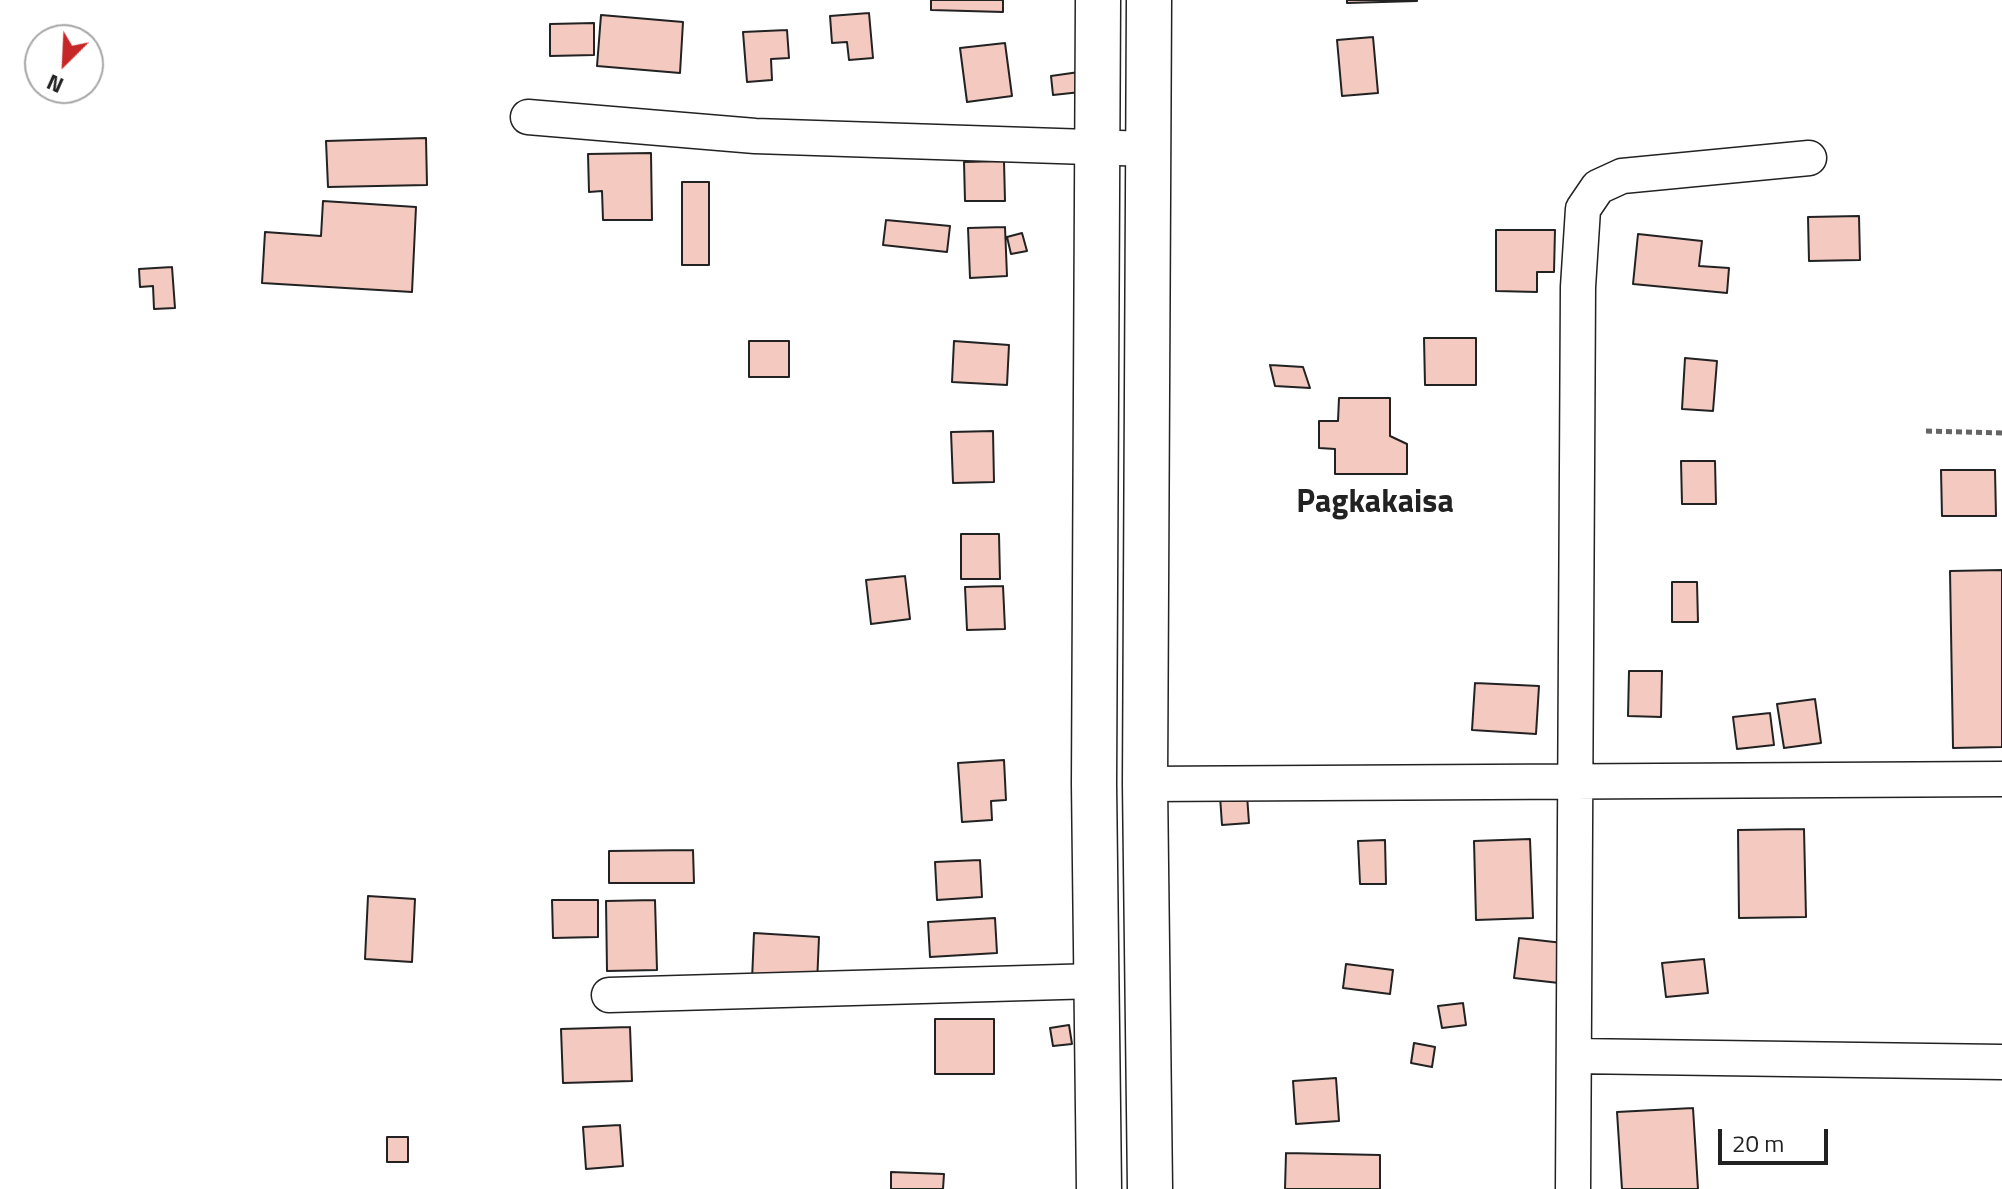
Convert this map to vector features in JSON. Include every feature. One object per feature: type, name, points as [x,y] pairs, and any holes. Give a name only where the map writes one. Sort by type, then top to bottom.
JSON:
[{"type":"highway","points":[[1098,0],[1096,981],[1099,1189]]},
{"type":"highway","points":[[1149,0],[1145,784],[1150,1189]]},
{"type":"street","points":[[528,117],[755,136],[1149,149]]},
{"type":"street","points":[[1573,1189],[1578,287],[1583,209],[1598,187],[1622,176],[1809,158]]},
{"type":"street","points":[[1145,784],[2002,779]]},
{"type":"street","points":[[609,995],[1096,981]]},
{"type":"street","points":[[1574,1056],[2002,1062]]},
{"type":"path","points":[[1926,431],[2002,433]]},
{"type":"building","points":[[931,0],[1003,0],[1003,12],[931,10]]},
{"type":"building","points":[[1347,0],[1417,0],[1417,1],[1347,3]]},
{"type":"building","points":[[869,13],[873,58],[849,60],[847,42],[832,43],[830,16]]},
{"type":"building","points":[[601,15],[683,22],[680,73],[597,66]]},
{"type":"building","points":[[594,23],[594,55],[550,56],[550,24]]},
{"type":"building","points":[[787,30],[789,58],[771,59],[772,80],[747,82],[743,32]]},
{"type":"building","points":[[1373,37],[1378,93],[1342,96],[1337,40]]},
{"type":"building","points":[[1005,43],[1012,96],[967,102],[960,48]]},
{"type":"building","points":[[1079,72],[1081,92],[1053,95],[1051,76]]},
{"type":"building","points":[[426,138],[427,185],[328,187],[326,141]]},
{"type":"building","points":[[651,153],[652,220],[603,220],[602,191],[589,192],[588,154]]},
{"type":"building","points":[[1004,161],[1005,201],[965,201],[964,162]]},
{"type":"building","points":[[682,182],[709,182],[709,265],[682,265]]},
{"type":"building","points":[[323,201],[416,207],[412,292],[262,283],[265,232],[321,236]]},
{"type":"building","points":[[1859,216],[1860,260],[1809,261],[1808,217]]},
{"type":"building","points":[[886,220],[950,226],[947,252],[883,245]]},
{"type":"building","points":[[1005,227],[1007,276],[970,278],[968,228]]},
{"type":"building","points":[[1496,230],[1555,230],[1554,272],[1537,272],[1537,292],[1496,291]]},
{"type":"building","points":[[1022,233],[1027,251],[1011,254],[1007,237]]},
{"type":"building","points":[[1638,234],[1702,241],[1699,266],[1729,268],[1727,293],[1633,284]]},
{"type":"building","points":[[172,267],[175,308],[154,309],[153,286],[140,287],[139,269]]},
{"type":"building","points":[[1424,338],[1476,338],[1476,385],[1425,385]]},
{"type":"building","points":[[749,341],[789,341],[789,377],[749,377]]},
{"type":"building","points":[[954,341],[1009,345],[1007,385],[952,382]]},
{"type":"building","points":[[1685,358],[1717,361],[1713,411],[1682,409]]},
{"type":"building","points":[[1270,365],[1303,367],[1310,388],[1275,386]]},
{"type":"building","points":[[1339,398],[1390,398],[1390,436],[1407,444],[1407,474],[1335,474],[1335,449],[1319,448],[1319,421],[1338,421]]},
{"type":"building","points":[[993,431],[994,482],[953,483],[951,432]]},
{"type":"building","points":[[1681,461],[1715,461],[1716,504],[1682,504]]},
{"type":"building","points":[[1941,470],[1995,470],[1996,516],[1942,516]]},
{"type":"building","points":[[961,534],[999,534],[1000,579],[961,579]]},
{"type":"building","points":[[2002,570],[2002,747],[1953,748],[1950,571]]},
{"type":"building","points":[[905,576],[910,619],[871,624],[866,580]]},
{"type":"building","points":[[1672,582],[1697,582],[1698,622],[1672,622]]},
{"type":"building","points":[[1003,586],[1005,629],[967,630],[965,587]]},
{"type":"building","points":[[1629,671],[1662,671],[1661,717],[1628,716]]},
{"type":"building","points":[[1475,683],[1539,686],[1536,734],[1472,730]]},
{"type":"building","points":[[1815,699],[1821,743],[1784,748],[1777,704]]},
{"type":"building","points":[[1770,713],[1774,745],[1737,749],[1733,717]]},
{"type":"building","points":[[1004,760],[1006,800],[991,801],[992,820],[962,822],[958,763]]},
{"type":"building","points":[[1247,795],[1249,823],[1222,825],[1220,796]]},
{"type":"building","points":[[1804,829],[1806,917],[1739,918],[1738,830]]},
{"type":"building","points":[[1530,839],[1533,918],[1476,920],[1474,841]]},
{"type":"building","points":[[1385,840],[1386,884],[1360,884],[1358,841]]},
{"type":"building","points":[[693,850],[694,883],[609,883],[609,851]]},
{"type":"building","points":[[980,860],[982,897],[937,900],[935,862]]},
{"type":"building","points":[[368,896],[415,899],[412,962],[365,959]]},
{"type":"building","points":[[552,900],[598,900],[598,937],[553,938]]},
{"type":"building","points":[[655,900],[657,970],[607,971],[606,901]]},
{"type":"building","points":[[995,918],[997,953],[930,957],[928,922]]},
{"type":"building","points":[[754,933],[819,937],[817,984],[752,980]]},
{"type":"building","points":[[1519,938],[1563,943],[1559,983],[1514,978]]},
{"type":"building","points":[[1704,959],[1708,993],[1666,997],[1662,963]]},
{"type":"building","points":[[1346,964],[1393,970],[1390,994],[1343,988]]},
{"type":"building","points":[[1463,1003],[1466,1025],[1442,1028],[1438,1006]]},
{"type":"building","points":[[935,1019],[994,1019],[994,1074],[935,1074]]},
{"type":"building","points":[[1069,1025],[1072,1044],[1053,1046],[1050,1028]]},
{"type":"building","points":[[630,1027],[632,1081],[563,1083],[561,1029]]},
{"type":"building","points":[[1414,1043],[1435,1047],[1432,1067],[1411,1063]]},
{"type":"building","points":[[1336,1078],[1339,1121],[1296,1124],[1293,1081]]},
{"type":"building","points":[[1693,1108],[1698,1189],[1622,1189],[1617,1112]]},
{"type":"building","points":[[620,1125],[623,1166],[586,1169],[583,1127]]},
{"type":"building","points":[[387,1137],[408,1137],[408,1162],[387,1162]]},
{"type":"building","points":[[1286,1153],[1380,1155],[1380,1189],[1285,1189]]},
{"type":"building","points":[[891,1172],[944,1174],[943,1189],[891,1189]]},
{"type":"district","name":"Pagkakaisa","points":[[1375,504]]}]
